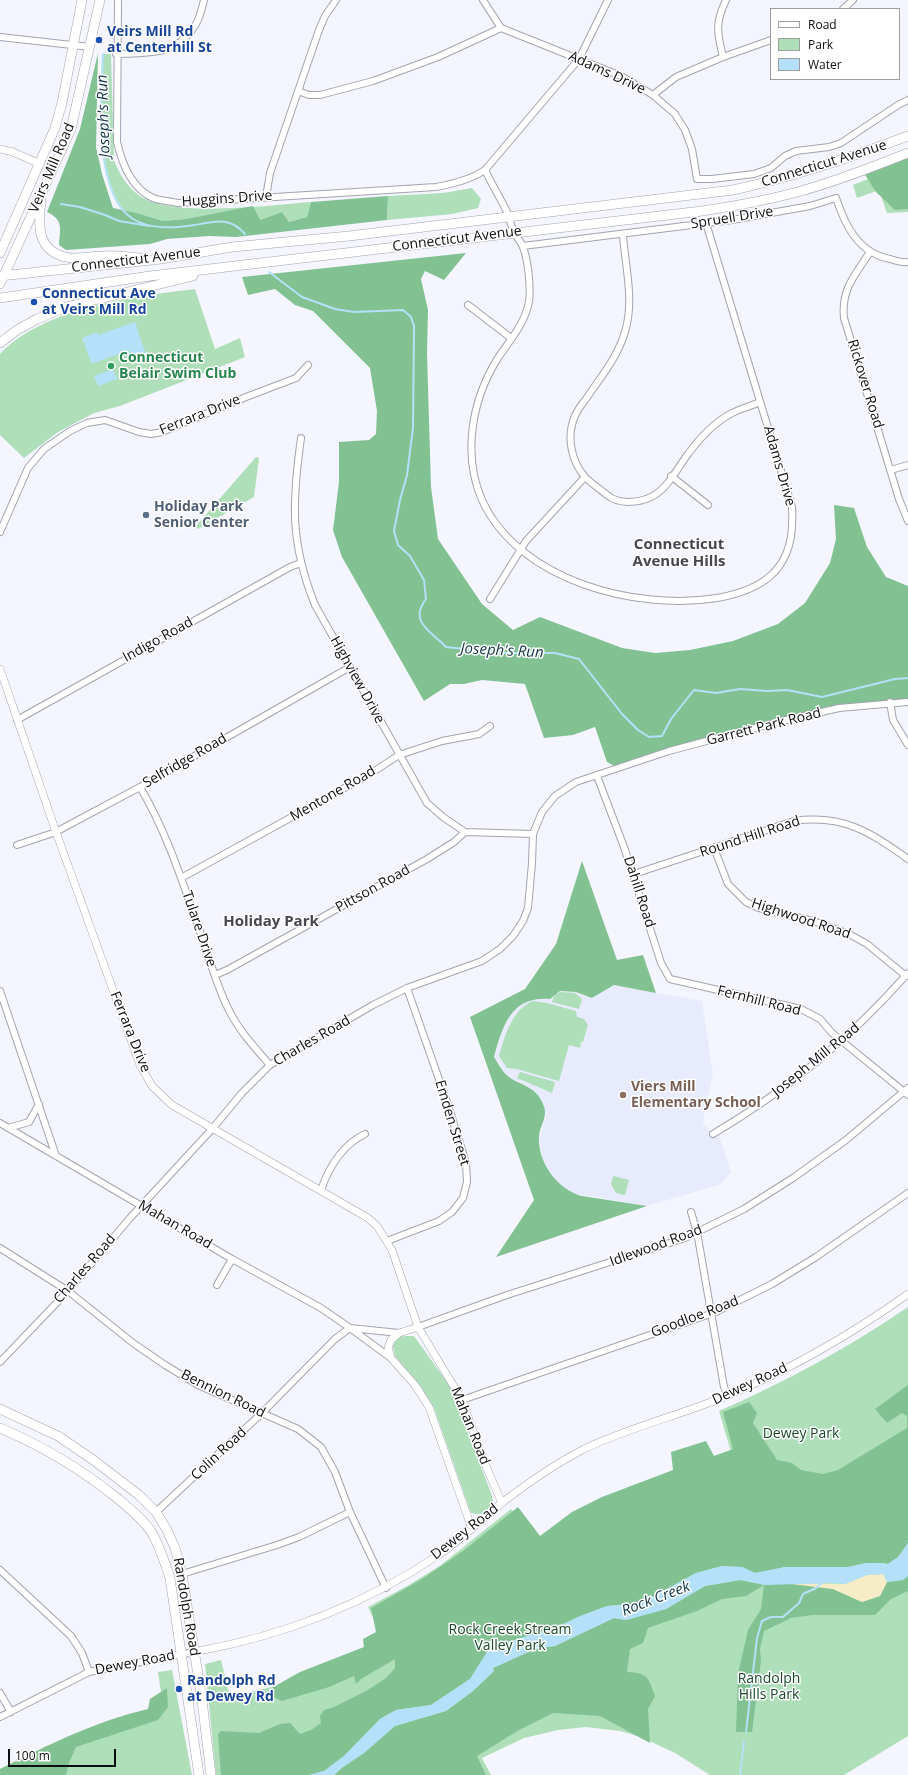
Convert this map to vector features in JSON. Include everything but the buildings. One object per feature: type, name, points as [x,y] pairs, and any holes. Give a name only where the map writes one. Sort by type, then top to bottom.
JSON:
[{"type":"main road","name":"Veirs Mill Road","points":[[0,253],[2,244],[55,128],[62,103],[82,0]]},
{"type":"main road","name":"Veirs Mill Road","points":[[1,279],[71,129],[100,0]]},
{"type":"main road","name":"Connecticut Avenue","points":[[1,279],[161,259],[232,247],[356,235],[733,190],[778,181],[805,173],[908,136]]},
{"type":"main road","name":"Connecticut Avenue","points":[[0,298],[150,276],[702,211],[748,204],[832,182],[908,153]]},
{"type":"main road","points":[[43,190],[38,220],[39,230],[46,246],[56,253],[66,258],[104,255],[161,259]]},
{"type":"main road","points":[[0,343],[17,330],[37,319],[66,307],[115,294],[252,264]]},
{"type":"main road","name":"Randolph Road","points":[[0,1409],[58,1436],[92,1459],[139,1495],[156,1512],[167,1530],[175,1548],[182,1574],[202,1700],[211,1775]]},
{"type":"main road","name":"Randolph Road","points":[[0,1428],[58,1456],[88,1476],[131,1510],[151,1532],[163,1556],[170,1578],[199,1775]]},
{"type":"street","name":"Huggins Drive","points":[[118,0],[116,54],[117,142],[121,161],[128,175],[139,188],[153,198],[178,203],[436,187],[460,182],[485,170]]},
{"type":"street","points":[[116,54],[150,53],[170,49],[181,42],[197,23],[204,0]]},
{"type":"street","points":[[266,197],[270,173],[319,30],[325,16],[336,0]]},
{"type":"street","points":[[298,91],[309,95],[320,95],[373,81],[438,57],[500,28],[483,0]]},
{"type":"street","points":[[485,170],[579,59],[608,0]]},
{"type":"street","points":[[723,57],[718,34],[719,14],[726,0]]},
{"type":"street","points":[[845,8],[853,0]]},
{"type":"street","name":"Adams Drive","points":[[500,28],[621,76],[653,95],[674,114],[685,130],[692,149],[697,179],[712,179],[754,174],[771,168],[786,156],[796,151],[841,143],[908,100]]},
{"type":"street","points":[[0,37],[90,47]]},
{"type":"street","points":[[653,95],[676,77],[723,57],[770,40]]},
{"type":"street","points":[[0,150],[13,152],[38,163]]},
{"type":"street","name":"Adams Drive","points":[[485,170],[509,217],[514,232],[523,246],[528,268],[530,300],[525,317],[492,368],[482,389],[476,410],[470,453],[473,470],[482,500],[500,529],[520,549],[548,568],[579,583],[609,593],[638,598],[676,601],[704,600],[745,591],[758,585],[772,574],[780,565],[792,538],[792,507],[706,223]]},
{"type":"street","name":"Spruell Drive","points":[[523,246],[623,235],[732,220],[805,206],[836,198],[845,223],[856,240],[870,252],[885,259],[908,262]]},
{"type":"street","points":[[623,235],[629,294],[629,312],[622,343],[610,364],[575,414],[571,426],[570,443],[576,462],[586,477],[610,497],[628,502],[640,501],[654,496],[662,488],[689,452],[713,426],[731,414],[760,402]]},
{"type":"street","name":"Rickover Road","points":[[870,252],[848,286],[843,304],[844,318],[899,499],[908,520]]},
{"type":"street","points":[[468,305],[511,338]]},
{"type":"street","name":"Ferrara Drive","points":[[0,532],[28,468],[44,449],[70,430],[90,421],[105,420],[139,432],[151,434],[162,432],[296,378],[308,365]]},
{"type":"street","name":"Highview Drive","points":[[301,438],[295,481],[295,538],[306,582],[315,605],[427,804],[465,832]]},
{"type":"street","points":[[891,470],[908,465]]},
{"type":"street","points":[[671,476],[708,504]]},
{"type":"street","points":[[490,599],[526,541],[586,477]]},
{"type":"street","name":"Indigo Road","points":[[17,720],[290,567],[301,563]]},
{"type":"street","name":"Selfridge Road","points":[[17,845],[56,832],[140,787],[350,667]]},
{"type":"street","name":"Ferrara Drive","points":[[0,669],[56,832],[140,1065],[152,1086],[172,1105],[321,1190],[368,1218],[377,1226],[388,1241],[392,1250],[418,1327]]},
{"type":"street","points":[[890,702],[893,720],[908,745]]},
{"type":"street","name":"Garrett Park Road","points":[[597,776],[669,751],[778,722],[838,708],[890,702],[908,702]]},
{"type":"street","name":"Mentone Road","points":[[181,878],[370,774],[399,755],[442,741],[479,734],[490,726]]},
{"type":"street","name":"Charles Road","points":[[0,1362],[68,1291],[130,1218],[143,1206],[213,1128],[242,1092],[270,1065],[372,1005],[407,988],[482,961],[500,949],[513,936],[523,921],[528,908],[533,834],[542,812],[555,796],[576,782],[597,776]]},
{"type":"street","name":"Dahill Road","points":[[597,776],[634,874],[662,963],[670,979],[701,986]]},
{"type":"street","name":"Tulare Drive","points":[[140,787],[155,812],[181,878],[215,975],[231,1014],[247,1038],[270,1065]]},
{"type":"street","name":"Round Hill Road","points":[[634,874],[794,820],[821,819],[862,829],[908,859]]},
{"type":"street","points":[[465,832],[533,834]]},
{"type":"street","name":"Pittson Road","points":[[215,975],[227,970],[427,859],[454,842],[465,832]]},
{"type":"street","name":"Highwood Road","points":[[714,848],[728,884],[746,902],[759,908],[813,921],[849,934],[867,944],[907,975]]},
{"type":"street","name":"Joseph Mill Road","points":[[713,1134],[753,1111],[843,1040],[885,1000],[907,975]]},
{"type":"street","name":"Fernhill Road","points":[[701,986],[802,1009],[820,1019],[832,1032],[907,1091]]},
{"type":"street","name":"Emden Street","points":[[388,1241],[439,1221],[452,1212],[463,1198],[467,1182],[466,1163],[448,1105],[407,988]]},
{"type":"street","points":[[0,991],[56,1156]]},
{"type":"street","name":"Idlewood Road","points":[[418,1327],[507,1295],[685,1238],[744,1209],[793,1178],[846,1140],[907,1091]]},
{"type":"street","points":[[8,1128],[29,1122],[39,1104]]},
{"type":"street","name":"Mahan Road","points":[[0,1123],[232,1259],[321,1308],[390,1358],[415,1385],[429,1407],[472,1529]]},
{"type":"street","points":[[321,1190],[325,1180],[344,1148],[353,1140],[365,1134]]},
{"type":"street","name":"Goodloe Road","points":[[462,1400],[711,1314],[772,1284],[810,1261],[856,1231],[908,1193]]},
{"type":"street","points":[[691,1212],[697,1232],[724,1387],[728,1396]]},
{"type":"street","name":"Bennion Road","points":[[0,1248],[68,1291],[133,1343],[165,1365],[198,1385],[298,1429],[321,1447],[335,1472],[350,1512],[386,1588]]},
{"type":"street","points":[[218,1285],[232,1259]]},
{"type":"street","name":"Dewey Road","points":[[0,1717],[89,1672],[249,1640],[297,1626],[386,1588],[440,1554],[502,1503],[548,1469],[604,1440],[728,1396],[752,1385],[810,1355],[870,1320],[908,1294]]},
{"type":"street","name":"Mahan Road","points":[[350,1328],[399,1333],[418,1327],[462,1400],[484,1462],[502,1503]]},
{"type":"street","name":"Colin Road","points":[[156,1512],[262,1413],[335,1339],[350,1328]]},
{"type":"street","points":[[390,1358],[388,1348],[391,1340],[399,1333]]},
{"type":"street","points":[[182,1574],[284,1542],[350,1512]]},
{"type":"street","points":[[0,1570],[71,1636],[82,1653],[89,1672]]},
{"type":"street","points":[[0,1693],[10,1712]]},
{"type":"shaded area","name":"Viers Mill Elementary School","points":[[614,985],[702,1001],[713,1075],[704,1112],[703,1124],[720,1139],[731,1172],[721,1184],[647,1206],[572,1193],[563,1188],[543,1163],[539,1138],[546,1117],[533,1089],[508,1077],[494,1057],[503,1029],[511,1014],[524,1002],[536,998],[550,999],[559,991],[576,992],[592,998]]},
{"type":"green space","points":[[98,53],[96,147],[102,174],[113,208],[163,221],[186,219],[253,206],[260,220],[282,212],[289,222],[307,217],[311,202],[388,196],[387,220],[236,237],[209,236],[167,239],[150,244],[66,250],[59,245],[59,222],[47,212],[80,129]]},
{"type":"green space","points":[[103,54],[111,54],[114,160],[124,180],[136,193],[155,203],[174,207],[222,208],[311,202],[307,217],[289,222],[282,212],[260,220],[218,213],[186,219],[163,221],[122,210],[113,192],[107,174],[104,154],[101,114]]},
{"type":"green space","points":[[908,153],[908,209],[895,210],[876,192],[862,170]]},
{"type":"green space","points":[[908,163],[908,212],[887,213],[879,190],[857,198],[853,185]]},
{"type":"green space","points":[[472,188],[481,199],[478,208],[452,214],[387,220],[388,196],[443,193]]},
{"type":"green space","points":[[466,253],[444,280],[425,271],[421,279],[428,310],[427,353],[431,487],[438,539],[482,604],[513,630],[540,617],[622,648],[655,653],[690,650],[733,641],[778,624],[805,603],[830,563],[836,539],[834,505],[854,508],[867,547],[886,577],[908,586],[908,702],[839,708],[778,722],[618,768],[607,762],[595,727],[573,735],[544,738],[525,684],[482,680],[464,684],[450,684],[424,701],[342,557],[333,530],[339,482],[339,442],[369,440],[376,434],[377,411],[370,368],[313,311],[295,305],[275,289],[248,295],[242,277]]},
{"type":"green space","name":"Connecticut Belair Swim Club","points":[[195,289],[215,349],[240,338],[245,357],[120,406],[94,413],[58,432],[24,458],[0,435],[0,354],[18,338],[40,325],[91,307],[145,296]]},
{"type":"green space","points":[[256,457],[259,458],[254,497],[198,529],[195,527]]},
{"type":"green space","points":[[582,861],[617,960],[643,955],[656,993],[614,985],[592,998],[576,992],[560,991],[550,999],[537,999],[526,1002],[511,1015],[505,1024],[494,1057],[507,1075],[513,1080],[531,1089],[541,1100],[545,1111],[544,1120],[539,1133],[542,1157],[551,1174],[558,1182],[573,1193],[582,1196],[647,1206],[496,1257],[534,1200],[470,1017],[525,989],[556,944]]},
{"type":"green space","points":[[560,992],[575,993],[582,999],[579,1009],[552,1002],[554,996]]},
{"type":"green space","points":[[532,1001],[547,1003],[576,1011],[577,1017],[584,1019],[588,1025],[580,1048],[569,1045],[559,1081],[517,1069],[507,1068],[499,1056],[507,1032],[514,1018],[519,1011]]},
{"type":"green space","points":[[520,1072],[555,1082],[552,1093],[517,1078]]},
{"type":"green space","points":[[613,1176],[629,1180],[625,1195],[616,1193],[611,1184]]},
{"type":"green space","name":"Rock Creek Stream Valley Park","points":[[908,1307],[908,1736],[844,1775],[710,1775],[675,1753],[641,1737],[620,1731],[586,1727],[558,1730],[524,1738],[482,1758],[491,1775],[216,1775],[205,1664],[221,1660],[230,1697],[284,1684],[385,1642],[368,1607],[409,1585],[441,1565],[511,1509],[538,1542],[732,1455],[719,1411],[816,1364]]},
{"type":"green space","points":[[414,1336],[450,1386],[492,1495],[492,1506],[484,1513],[471,1513],[434,1408],[418,1383],[395,1356],[393,1346],[397,1338]]},
{"type":"green space","name":"Rock Creek Stream Valley Park","points":[[908,1385],[908,1543],[898,1557],[888,1564],[866,1563],[848,1567],[785,1567],[755,1573],[742,1567],[722,1566],[696,1573],[641,1603],[607,1606],[555,1628],[491,1647],[470,1679],[431,1705],[396,1710],[380,1719],[344,1756],[324,1771],[310,1775],[221,1775],[218,1734],[221,1731],[259,1733],[280,1724],[290,1723],[300,1734],[311,1730],[321,1723],[320,1716],[324,1710],[334,1707],[366,1691],[386,1678],[395,1668],[395,1659],[361,1679],[356,1684],[354,1676],[329,1687],[282,1701],[273,1697],[268,1690],[300,1672],[364,1647],[363,1639],[376,1632],[371,1608],[422,1579],[463,1551],[518,1507],[540,1536],[572,1512],[602,1497],[673,1470],[671,1452],[706,1441],[714,1456],[733,1449],[723,1412],[749,1402],[757,1413],[753,1423],[777,1460],[792,1463],[801,1470],[823,1474],[838,1470],[907,1428],[907,1416],[902,1413],[887,1423],[875,1409]]},
{"type":"green space","points":[[908,1576],[908,1591],[891,1599],[875,1615],[812,1615],[791,1618],[764,1631],[760,1649],[761,1661],[752,1732],[736,1732],[738,1674],[748,1630],[761,1609],[764,1585],[746,1596],[722,1599],[697,1611],[648,1628],[643,1643],[630,1649],[627,1672],[646,1677],[651,1684],[655,1696],[648,1709],[650,1743],[600,1716],[553,1713],[519,1730],[477,1756],[486,1775],[334,1775],[364,1753],[395,1726],[446,1711],[473,1691],[493,1672],[493,1668],[535,1649],[555,1646],[614,1618],[626,1620],[666,1609],[705,1586],[740,1580],[765,1585],[784,1583],[833,1589],[862,1602],[880,1596],[887,1582],[903,1580]]},
{"type":"green space","points":[[172,1670],[192,1775],[2,1775],[164,1712],[158,1672]]},
{"type":"green space","points":[[167,1688],[168,1707],[158,1720],[76,1747],[69,1763],[66,1775],[0,1775],[0,1769],[54,1743],[110,1720],[148,1709],[150,1699]]},
{"type":"sand","points":[[884,1574],[887,1582],[880,1596],[862,1602],[833,1589],[784,1583],[845,1584],[867,1575]]},
{"type":"water","points":[[135,322],[147,358],[133,360],[129,350],[92,364],[82,338],[97,332],[98,335]]},
{"type":"water","points":[[113,369],[117,379],[98,386],[94,376]]},
{"type":"water","name":"Rock Creek","points":[[908,1543],[908,1576],[903,1580],[887,1582],[883,1574],[867,1575],[845,1584],[765,1585],[740,1580],[705,1586],[666,1609],[626,1620],[614,1618],[555,1646],[535,1649],[493,1668],[494,1671],[473,1691],[446,1711],[395,1726],[364,1753],[334,1775],[308,1775],[324,1771],[344,1756],[380,1719],[396,1710],[431,1705],[470,1679],[490,1647],[555,1628],[607,1606],[641,1603],[696,1573],[722,1566],[742,1567],[755,1573],[785,1567],[848,1567],[866,1563],[888,1564],[898,1557]]},
{"type":"waterway","name":"Joseph's Run","points":[[103,54],[101,94],[102,143],[105,167],[111,189],[120,207],[133,219],[140,223],[155,227],[187,226],[210,222],[223,222],[234,225],[245,234]]},
{"type":"waterway","points":[[61,204],[80,207],[119,221],[149,226]]},
{"type":"waterway","name":"Joseph's Run","points":[[269,272],[302,297],[335,309],[354,312],[403,310],[411,317],[414,326],[413,428],[407,475],[394,531],[398,545],[410,556],[424,580],[426,599],[421,607],[421,620],[424,626],[446,647],[501,653],[555,653],[579,659],[622,714],[638,730],[649,737],[662,736],[671,719],[694,690],[716,693],[740,689],[767,691],[787,690],[822,697],[895,679],[908,678]]},
{"type":"waterway","points":[[746,1732],[757,1638],[762,1621],[771,1617],[783,1617],[799,1603],[803,1594],[816,1588],[823,1582]]},
{"type":"waterway","points":[[740,1775],[744,1742]]},
{"type":"place","name":"Veirs Mill Rd at Centerhill St","points":[[99,40]]},
{"type":"place","name":"Connecticut Ave at Veirs Mill Rd","points":[[34,302]]},
{"type":"place","name":"Connecticut Belair Swim Club","points":[[111,366]]},
{"type":"place","name":"Holiday Park Senior Center","points":[[146,515]]},
{"type":"place","name":"Viers Mill Elementary School","points":[[623,1095]]},
{"type":"place","name":"Randolph Rd at Dewey Rd","points":[[179,1689]]},
{"type":"district","name":"Connecticut Avenue Hills","points":[[679,554]]},
{"type":"district","name":"Holiday Park","points":[[271,922]]},
{"type":"park label","name":"Dewey Park","points":[[801,1434]]},
{"type":"park label","name":"Randolph Hills Park","points":[[769,1688]]}]
